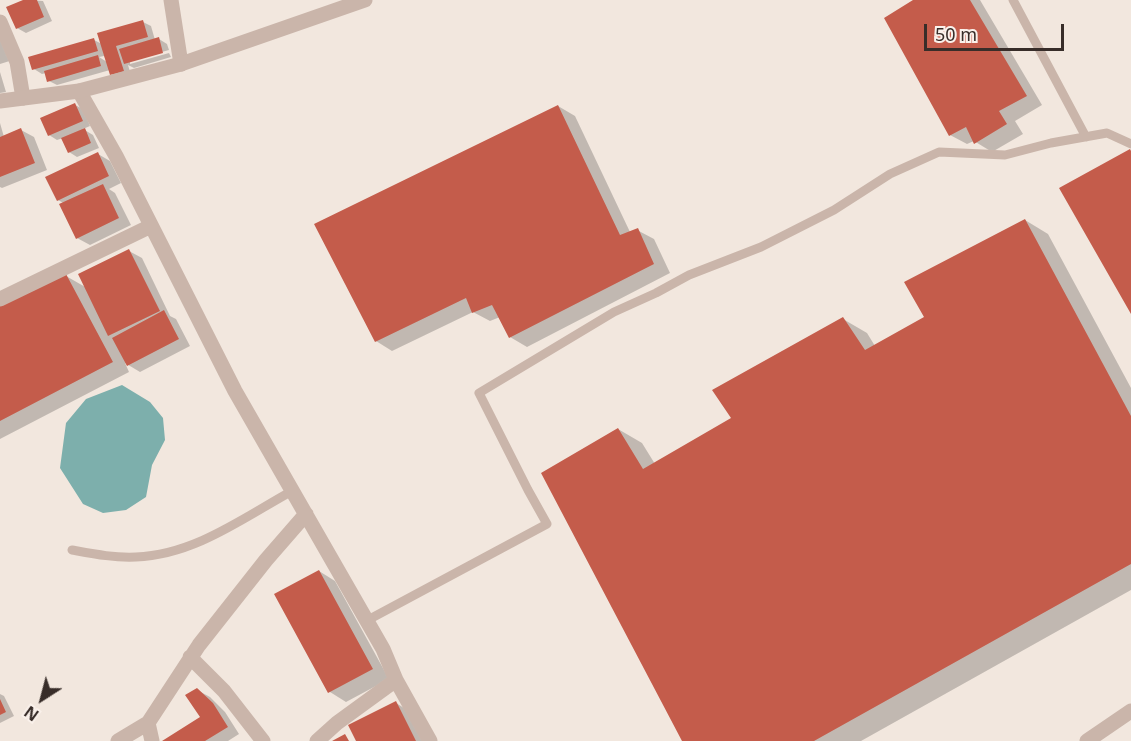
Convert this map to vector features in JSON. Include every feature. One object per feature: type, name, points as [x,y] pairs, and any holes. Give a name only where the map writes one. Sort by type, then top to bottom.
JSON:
[{"type":"street","points":[[171,0],[181,64]]},
{"type":"street","points":[[0,101],[79,92],[181,64],[364,0]]},
{"type":"street","points":[[0,22],[17,62],[23,98]]},
{"type":"street","points":[[79,92],[116,156],[235,391],[383,649],[396,680],[430,741]]},
{"type":"street","points":[[0,299],[151,226]]},
{"type":"street","points":[[118,741],[148,723],[190,657],[266,560],[306,514]]},
{"type":"street","points":[[190,657],[224,691],[263,741]]},
{"type":"street","points":[[317,741],[337,723],[396,680]]},
{"type":"street","points":[[1087,741],[1131,711]]},
{"type":"street","points":[[148,723],[152,741]]},
{"type":"lane","points":[[1013,0],[1086,136]]},
{"type":"lane","points":[[366,621],[548,524],[528,490],[479,393],[614,312],[689,275],[761,247],[834,210],[890,174],[939,152],[1005,154],[1107,133],[1131,144]]},
{"type":"lane","points":[[72,550],[107,557],[138,558],[171,552],[233,526],[292,491]]},
{"type":"water","points":[[122,385],[150,402],[163,418],[165,440],[152,465],[146,497],[126,510],[103,513],[83,504],[60,468],[66,423],[86,399]]},
{"type":"building","points":[[23,0],[37,0],[44,17],[16,29],[6,7]]},
{"type":"building","points":[[913,0],[970,0],[1027,96],[999,111],[1007,124],[974,144],[966,127],[949,136],[884,18]]},
{"type":"building","points":[[143,20],[148,37],[116,46],[124,71],[110,75],[97,33]]},
{"type":"building","points":[[159,37],[163,53],[124,64],[119,49]]},
{"type":"building","points":[[94,38],[98,51],[32,70],[28,57]]},
{"type":"building","points":[[98,55],[101,66],[47,82],[44,71]]},
{"type":"building","points":[[75,103],[83,121],[48,136],[40,118]]},
{"type":"building","points":[[558,105],[620,235],[638,228],[654,264],[509,338],[492,305],[472,313],[466,298],[375,342],[314,224]]},
{"type":"building","points":[[21,128],[35,163],[0,177],[0,137]]},
{"type":"building","points":[[85,128],[91,143],[68,153],[61,138]]},
{"type":"building","points":[[1130,149],[1131,151],[1131,314],[1059,188]]},
{"type":"building","points":[[98,152],[109,176],[57,201],[45,177]]},
{"type":"building","points":[[103,184],[119,218],[76,239],[59,204]]},
{"type":"building","points":[[1025,219],[1131,416],[1131,564],[814,741],[682,741],[541,473],[618,428],[643,469],[731,418],[712,390],[843,317],[865,350],[924,317],[904,282]]},
{"type":"building","points":[[129,249],[160,311],[108,336],[78,274]]},
{"type":"building","points":[[66,274],[113,362],[0,421],[0,305]]},
{"type":"building","points":[[164,310],[179,339],[127,366],[112,338]]},
{"type":"building","points":[[319,570],[373,669],[328,693],[274,594]]},
{"type":"building","points":[[197,688],[213,703],[228,727],[205,741],[162,741],[200,717],[185,695]]},
{"type":"building","points":[[0,699],[6,712],[0,715]]},
{"type":"building","points":[[396,701],[416,741],[356,741],[348,725]]},
{"type":"building","points":[[345,734],[349,741],[332,741]]}]
